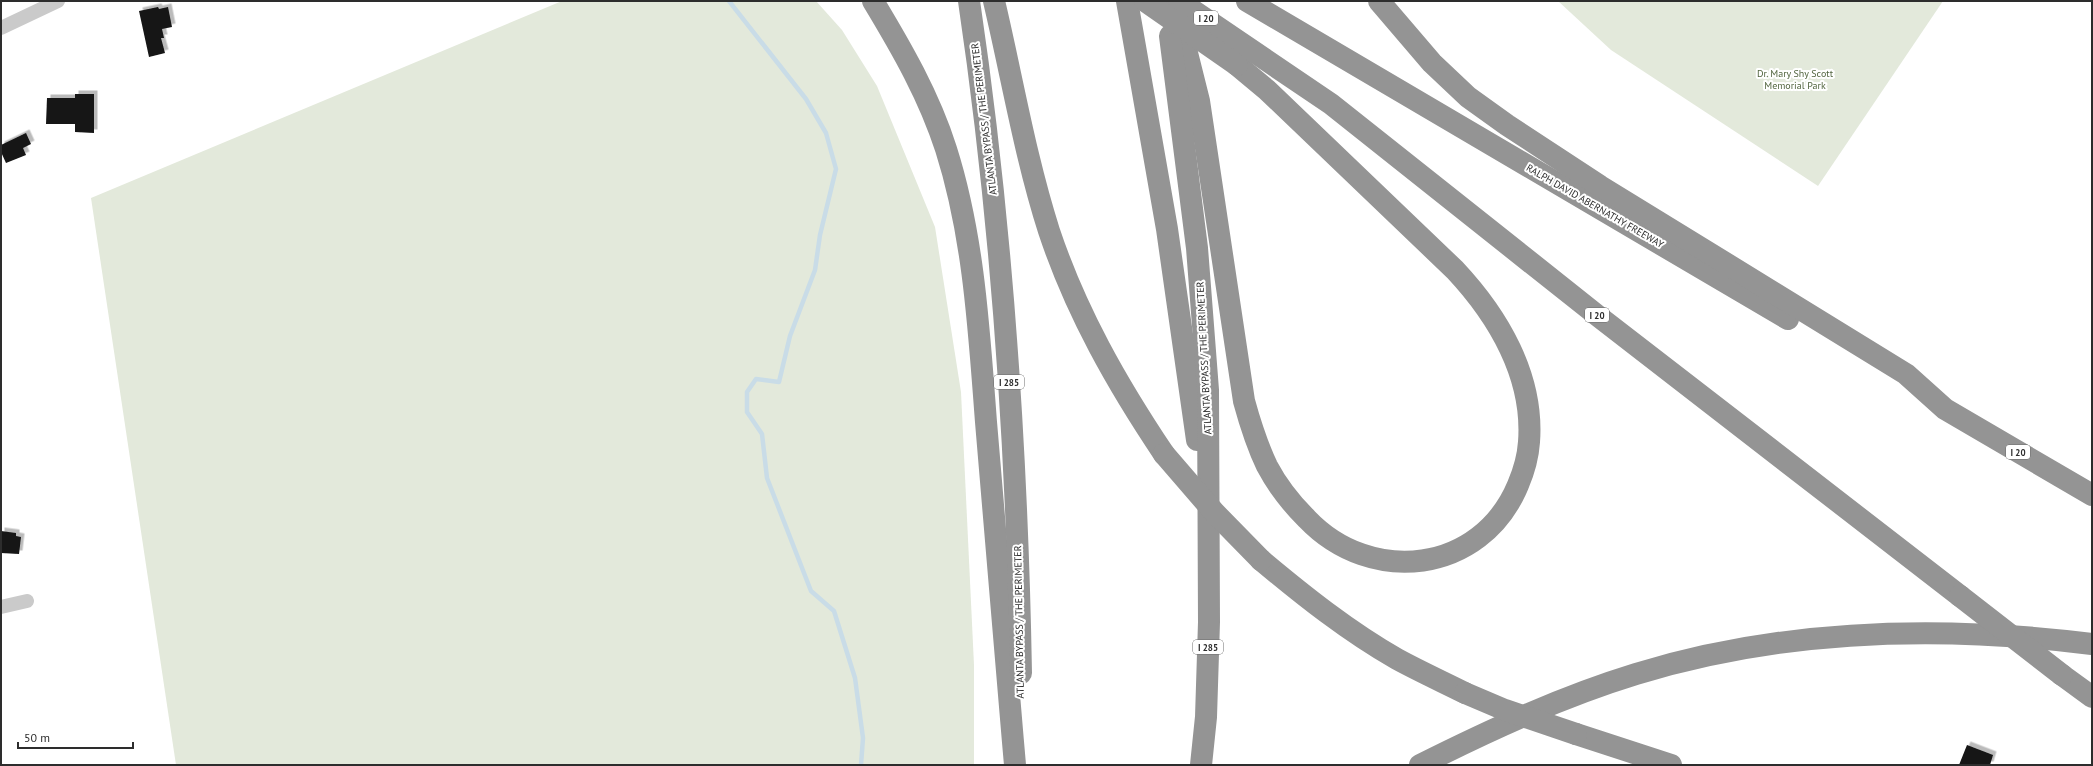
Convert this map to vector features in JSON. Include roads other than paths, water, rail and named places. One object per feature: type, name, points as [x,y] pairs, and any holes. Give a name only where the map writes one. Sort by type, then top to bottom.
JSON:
[{"type":"highway","points":[[873,1],[920,82],[946,150],[961,202],[974,283],[1015,765]]},
{"type":"highway","name":"ATLANTA BYPASS / THE PERIMETER","points":[[969,1],[996,218],[1014,450],[1019,591],[1021,765]]},
{"type":"highway","points":[[994,1],[1037,190],[1064,272],[1106,361],[1132,406],[1164,454],[1214,512],[1261,560],[1312,602],[1347,627],[1397,659],[1465,694],[1505,710],[1671,765]]},
{"type":"highway","points":[[1127,1],[1167,229],[1210,528]]},
{"type":"highway","points":[[1145,1],[1237,65],[1266,90],[1455,270],[1482,300],[1510,347],[1523,384],[1529,417],[1529,442],[1523,471],[1509,504],[1491,526],[1468,544],[1442,557],[1411,562],[1384,561],[1362,555],[1340,546],[1328,538],[1299,511],[1268,467],[1253,435],[1244,400],[1199,101],[1174,1]]},
{"type":"highway","name":"ATLANTA BYPASS / THE PERIMETER","points":[[1166,1],[1200,287],[1208,390],[1210,528],[1209,630],[1206,717],[1201,765]]},
{"type":"highway","name":"I 20","points":[[1179,1],[1233,36],[1331,104],[1611,326],[2092,697]]},
{"type":"highway","name":"RALPH DAVID ABERNATHY FREEWAY","points":[[1247,1],[1829,343],[1945,409]]},
{"type":"highway","points":[[1379,1],[1432,62],[1468,97],[1507,125],[1600,186],[1906,374],[1945,409]]},
{"type":"highway","name":"I 20","points":[[1945,409],[2092,495]]},
{"type":"highway","points":[[1420,765],[1528,714],[1616,681],[1707,656],[1769,644],[1858,635],[1925,632],[2005,634],[2092,644]]},
{"type":"highway","points":[[1426,765],[1451,750]]},
{"type":"street","points":[[1,28],[58,1]]},
{"type":"street","points":[[1,607],[27,601]]},
{"type":"waterway","points":[[729,1],[806,99],[826,133],[836,169],[820,235],[815,270],[790,336],[779,382],[756,379],[747,392],[747,412],[762,434],[767,478],[811,591],[834,611],[855,678],[863,738],[861,765]]},
{"type":"park label","name":"Dr. Mary Shy Scott Memorial Park","points":[[1795,78]]}]
